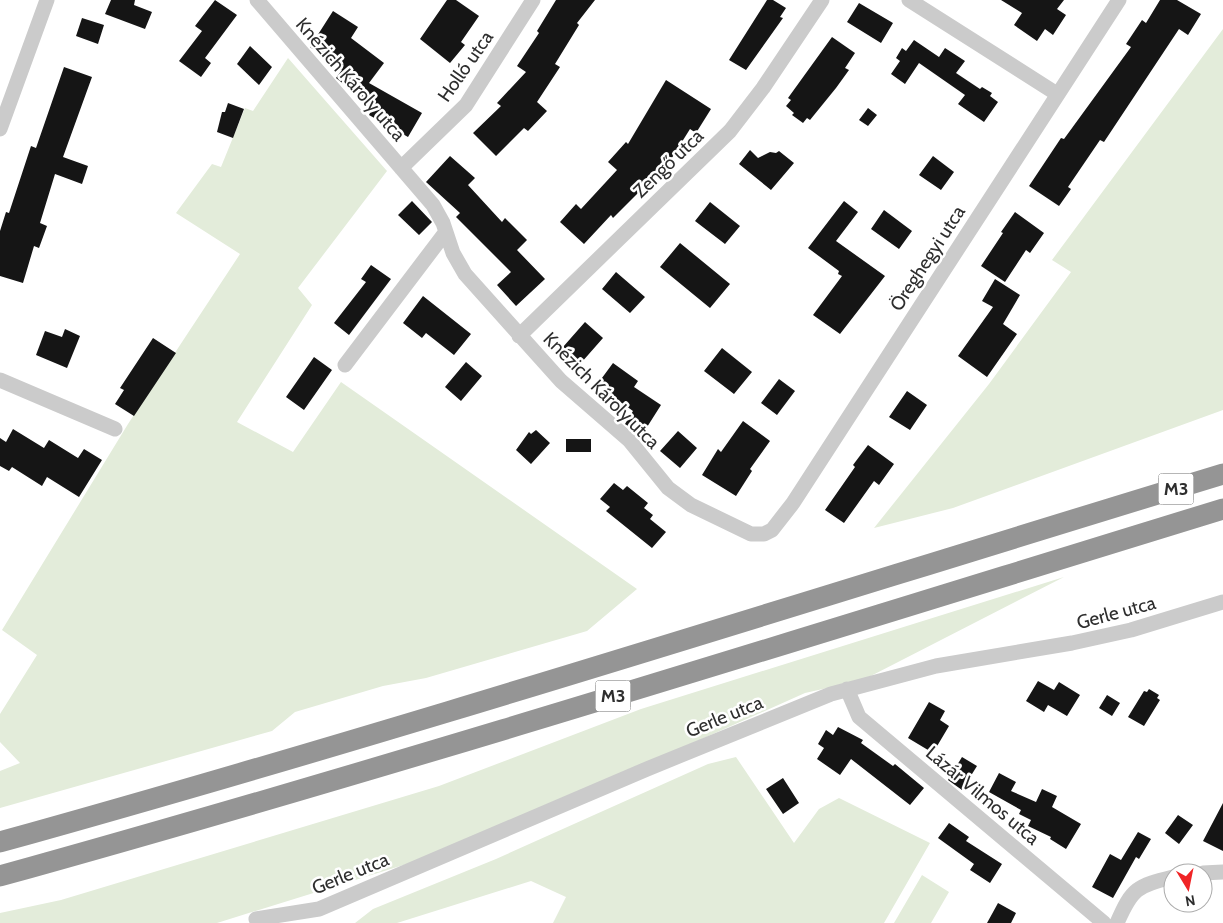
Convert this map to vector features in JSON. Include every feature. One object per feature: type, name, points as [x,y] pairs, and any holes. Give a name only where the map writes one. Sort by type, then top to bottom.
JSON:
[{"type":"highway","name":"M3","points":[[0,842],[630,658],[1223,474]]},
{"type":"highway","name":"M3","points":[[0,876],[163,831],[648,686],[1223,509]]},
{"type":"street","points":[[0,129],[47,0]]},
{"type":"street","name":"Knézich Károly utca","points":[[257,0],[433,205],[465,274],[573,393],[629,440],[668,488],[691,506],[743,531],[764,534]]},
{"type":"street","name":"Holló utca","points":[[400,168],[466,105],[533,0]]},
{"type":"street","name":"Zengő utca","points":[[520,336],[730,131],[763,88],[822,0]]},
{"type":"street","points":[[909,0],[1057,94]]},
{"type":"street","name":"Öreghegyi utca","points":[[764,534],[778,525],[793,503],[1119,0]]},
{"type":"street","points":[[345,366],[445,233]]},
{"type":"street","points":[[0,380],[115,429]]},
{"type":"street","name":"Gerle utca","points":[[256,920],[318,916],[647,769],[848,689],[936,666],[1081,642],[1131,630],[1223,602]]},
{"type":"street","name":"Lázár Vilmos utca","points":[[848,689],[859,716],[1104,923]]},
{"type":"street","points":[[1117,923],[1125,904],[1142,884],[1163,879]]},
{"type":"green space","points":[[1223,29],[1223,410],[953,508],[874,528],[989,384],[1071,272],[1052,260]]},
{"type":"green space","points":[[288,58],[387,171],[298,288],[312,305],[237,422],[293,452],[341,382],[637,589],[587,631],[426,678],[383,686],[295,712],[272,731],[0,808],[0,771],[20,763],[0,742],[0,714],[37,655],[2,630],[128,424],[240,254],[176,213],[212,164],[221,167],[245,108],[253,111]]},
{"type":"green space","points":[[1064,577],[863,680],[805,693],[455,849],[217,923],[0,923],[0,913],[61,900],[439,786],[641,709]]},
{"type":"green space","points":[[736,757],[794,843],[819,809],[839,798],[930,843],[884,923],[553,923],[566,897],[531,881],[397,923],[355,923],[373,909],[496,859],[708,764]]},
{"type":"green space","points":[[922,875],[949,892],[931,923],[894,923]]},
{"type":"building","points":[[111,0],[135,0],[134,5],[152,12],[145,29],[105,14]]},
{"type":"building","points":[[215,0],[237,15],[205,58],[211,63],[201,77],[179,61],[202,31],[195,26]]},
{"type":"building","points":[[447,0],[456,0],[479,16],[461,42],[465,45],[450,63],[420,39]]},
{"type":"building","points":[[556,0],[595,0],[577,23],[579,25],[555,64],[560,67],[537,102],[547,111],[528,131],[524,128],[496,156],[473,133],[501,106],[497,103],[526,72],[517,66],[539,33],[537,31]]},
{"type":"building","points":[[767,0],[773,0],[786,8],[780,17],[783,18],[746,70],[729,60]]},
{"type":"building","points":[[1001,0],[1064,0],[1057,9],[1066,15],[1053,35],[1045,29],[1037,41],[1014,25],[1022,13]]},
{"type":"building","points":[[1160,0],[1177,0],[1201,14],[1188,35],[1179,29],[1104,142],[1100,140],[1068,187],[1071,189],[1059,206],[1029,186],[1061,138],[1064,139],[1131,47],[1126,44],[1142,20],[1146,23]]},
{"type":"building","points":[[859,3],[893,23],[881,43],[847,22]]},
{"type":"building","points":[[333,11],[358,27],[351,38],[384,63],[369,83],[422,113],[408,137],[369,115],[373,107],[336,78],[342,70],[310,47]]},
{"type":"building","points":[[82,18],[104,25],[98,44],[76,36]]},
{"type":"building","points":[[832,37],[855,53],[845,68],[849,70],[836,88],[810,120],[807,118],[803,123],[792,115],[794,113],[786,106],[791,100],[788,98]]},
{"type":"building","points":[[914,40],[939,57],[945,48],[965,61],[956,73],[980,89],[982,87],[992,93],[990,96],[998,102],[984,122],[958,104],[965,95],[919,63],[905,84],[891,74],[900,61],[896,58],[902,48],[906,51]]},
{"type":"building","points":[[250,46],[272,67],[259,85],[237,64]]},
{"type":"building","points":[[64,67],[92,77],[63,157],[88,166],[82,184],[55,174],[40,223],[47,226],[39,248],[34,246],[23,283],[0,276],[0,231],[6,212],[9,213],[31,146],[36,148]]},
{"type":"building","points":[[666,80],[711,109],[696,133],[690,129],[670,161],[613,218],[611,215],[584,244],[560,222],[576,204],[581,209],[617,170],[608,162],[626,142],[628,144]]},
{"type":"building","points":[[228,103],[244,109],[233,138],[217,132],[222,112],[225,112]]},
{"type":"building","points":[[868,108],[877,115],[868,126],[859,120]]},
{"type":"building","points":[[750,150],[758,158],[770,152],[776,153],[779,151],[794,163],[771,190],[739,164]]},
{"type":"building","points":[[450,156],[475,178],[468,185],[502,222],[505,218],[527,240],[517,250],[545,279],[516,306],[497,285],[511,272],[456,217],[460,213],[426,182]]},
{"type":"building","points":[[933,156],[954,172],[941,190],[919,175]]},
{"type":"building","points":[[412,201],[432,222],[419,235],[398,215]]},
{"type":"building","points":[[844,201],[858,212],[836,241],[885,276],[840,334],[813,315],[842,276],[838,274],[839,271],[808,248]]},
{"type":"building","points":[[710,202],[740,226],[725,244],[695,221]]},
{"type":"building","points":[[884,210],[912,231],[899,249],[871,229]]},
{"type":"building","points":[[1015,212],[1044,233],[1030,253],[1026,250],[1005,282],[981,266]]},
{"type":"building","points":[[680,243],[730,284],[710,308],[660,267]]},
{"type":"building","points":[[371,265],[391,279],[349,335],[334,323],[366,282],[361,279]]},
{"type":"building","points":[[616,272],[645,297],[630,313],[602,289]]},
{"type":"building","points":[[995,279],[1020,295],[1003,324],[1017,334],[987,377],[958,356],[993,307],[982,301]]},
{"type":"building","points":[[423,296],[471,334],[454,355],[426,333],[422,338],[403,323]]},
{"type":"building","points":[[585,322],[603,338],[581,363],[563,347]]},
{"type":"building","points":[[65,329],[80,336],[67,368],[36,355],[45,331],[62,337]]},
{"type":"building","points":[[153,338],[176,353],[134,416],[115,404],[124,390],[120,388]]},
{"type":"building","points":[[722,348],[752,372],[734,394],[704,371]]},
{"type":"building","points":[[314,357],[332,370],[304,410],[286,397]]},
{"type":"building","points":[[466,362],[482,376],[461,401],[445,387]]},
{"type":"building","points":[[613,363],[638,381],[634,387],[661,405],[642,435],[625,424],[633,411],[609,394],[611,391],[599,382]]},
{"type":"building","points":[[779,379],[795,391],[777,415],[761,403]]},
{"type":"building","points":[[907,391],[927,405],[910,430],[889,417]]},
{"type":"building","points":[[743,421],[770,441],[750,469],[752,471],[736,496],[702,475],[718,449],[721,452]]},
{"type":"building","points":[[13,429],[44,448],[49,440],[78,458],[84,449],[102,460],[79,497],[47,477],[42,486],[12,467],[9,471],[0,466],[0,438],[6,442]]},
{"type":"building","points":[[536,430],[550,443],[531,464],[516,450],[529,432],[531,434]]},
{"type":"building","points":[[678,431],[697,448],[680,468],[660,451]]},
{"type":"building","points":[[566,439],[591,439],[591,452],[566,452]]},
{"type":"building","points":[[868,445],[894,464],[879,485],[874,481],[844,523],[825,510]]},
{"type":"building","points":[[614,483],[623,490],[627,486],[648,503],[644,508],[653,515],[650,519],[666,532],[652,548],[606,511],[610,507],[600,499]]},
{"type":"building","points":[[1038,681],[1054,690],[1059,682],[1080,695],[1067,716],[1048,705],[1044,712],[1026,701]]},
{"type":"building","points":[[1149,689],[1159,695],[1157,698],[1160,700],[1144,726],[1128,717],[1144,691],[1147,692]]},
{"type":"building","points":[[1107,695],[1120,703],[1112,716],[1099,708]]},
{"type":"building","points":[[929,702],[945,711],[940,720],[949,726],[933,753],[908,738]]},
{"type":"building","points":[[838,727],[863,740],[861,743],[893,766],[895,764],[924,788],[910,805],[851,759],[840,775],[817,759],[824,748],[818,744],[826,730],[833,735]]},
{"type":"building","points":[[962,757],[977,766],[962,790],[948,780]]},
{"type":"building","points":[[999,773],[1016,782],[1011,791],[1036,802],[1042,789],[1057,796],[1052,807],[1081,824],[1066,849],[1050,839],[1051,837],[1028,826],[1031,820],[1019,814],[1021,810],[989,792]]},
{"type":"building","points":[[783,778],[799,803],[783,814],[766,789]]},
{"type":"building","points":[[1223,803],[1223,851],[1203,841]]},
{"type":"building","points":[[1178,815],[1193,825],[1179,844],[1165,833]]},
{"type":"building","points":[[949,823],[969,837],[966,841],[1002,864],[990,883],[970,870],[974,864],[938,838]]},
{"type":"building","points":[[1138,832],[1151,839],[1139,859],[1136,857],[1113,898],[1092,887],[1110,854],[1121,860]]},
{"type":"building","points":[[998,903],[1016,913],[1011,923],[987,923]]}]
